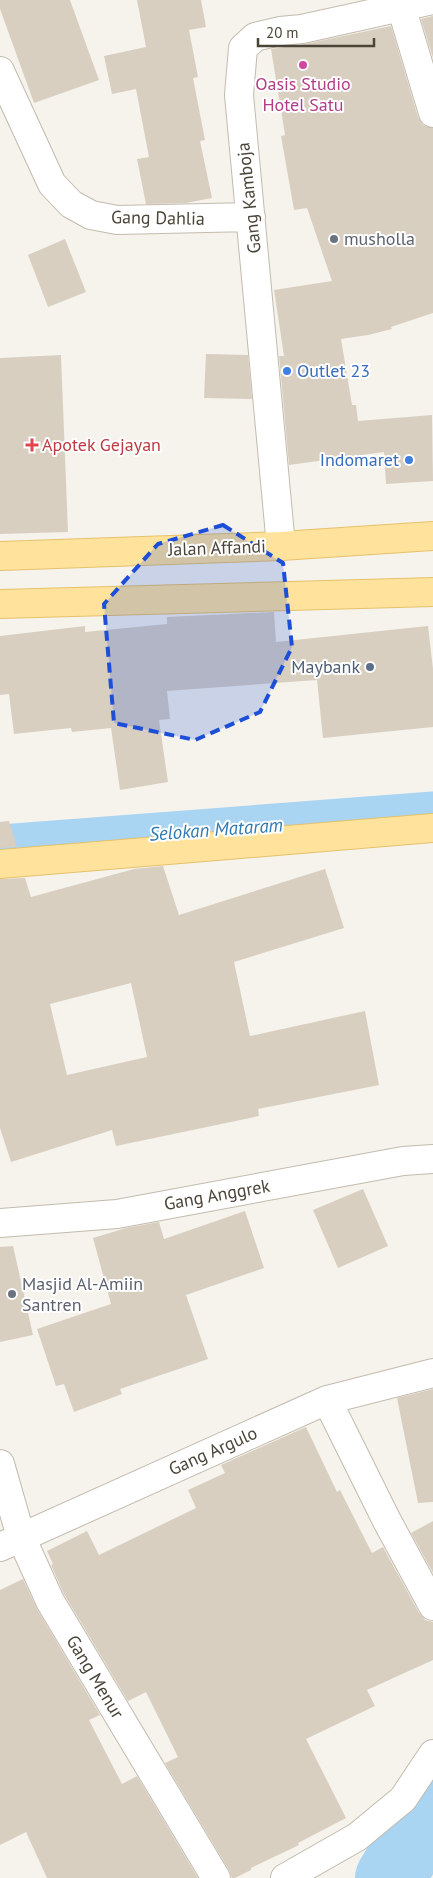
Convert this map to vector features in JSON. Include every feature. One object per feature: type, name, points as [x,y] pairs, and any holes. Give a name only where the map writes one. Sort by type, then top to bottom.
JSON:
[{"type":"main road","name":"Jalan Affandi","points":[[0,556],[281,546],[433,536]]},
{"type":"main road","points":[[0,604],[433,592]]},
{"type":"main road","points":[[0,864],[433,828]]},
{"type":"street","name":"Gang Kamboja","points":[[281,546],[239,95],[243,48],[256,37],[280,31],[302,29],[433,0]]},
{"type":"street","points":[[401,6],[433,113]]},
{"type":"street","name":"Gang Dahlia","points":[[0,70],[52,184],[71,204],[91,215],[117,220],[251,218]]},
{"type":"street","name":"Gang Anggrek","points":[[0,1223],[117,1214],[403,1161],[433,1159]]},
{"type":"street","name":"Gang Argulo","points":[[10,1542],[327,1400],[433,1373]]},
{"type":"street","points":[[327,1400],[386,1519],[433,1606]]},
{"type":"street","name":"Gang Menur","points":[[0,1464],[10,1542],[50,1601],[216,1878]]},
{"type":"street","points":[[285,1878],[357,1837],[403,1799],[433,1754]]},
{"type":"highlighted area","points":[[223,525],[283,563],[292,647],[260,712],[195,740],[114,723],[104,604],[158,544]]},
{"type":"building","points":[[0,0],[70,0],[99,80],[34,103],[0,9]]},
{"type":"building","points":[[137,0],[201,0],[206,27],[189,30],[198,77],[193,78],[205,140],[200,141],[212,198],[186,203],[146,204],[137,159],[149,157],[136,89],[112,94],[104,56],[146,47]]},
{"type":"building","points":[[433,16],[433,58],[421,19]]},
{"type":"building","points":[[391,26],[418,117],[423,125],[433,128],[433,313],[391,327],[392,329],[341,339],[352,405],[356,405],[358,421],[432,415],[433,481],[386,484],[384,452],[289,465],[279,356],[284,356],[274,290],[332,281],[307,208],[294,210],[281,136],[285,135],[271,49]]},
{"type":"building","points":[[65,239],[86,292],[48,307],[28,255]]},
{"type":"building","points":[[206,354],[248,355],[252,399],[204,398]]},
{"type":"building","name":"Apotek Gejayan","points":[[61,355],[68,532],[0,534],[0,358]]},
{"type":"building","points":[[274,612],[276,642],[428,626],[433,669],[433,727],[323,738],[317,680],[167,691],[170,719],[159,720],[168,782],[120,790],[111,728],[72,732],[71,728],[14,734],[9,694],[0,695],[0,636],[85,626],[85,632],[167,624],[167,617]]},
{"type":"building","points":[[9,821],[17,847],[0,848],[0,822]]},
{"type":"building","points":[[163,866],[179,915],[325,869],[344,928],[234,962],[250,1036],[365,1011],[379,1085],[258,1109],[259,1116],[116,1146],[112,1130],[11,1162],[0,1128],[0,879],[25,878],[31,897],[134,869]],"holes":[[[131,983],[147,1057],[67,1075],[50,1004]]]},
{"type":"building","points":[[363,1189],[388,1246],[338,1268],[313,1210]]},
{"type":"building","points":[[245,1211],[264,1268],[186,1295],[208,1359],[120,1389],[122,1394],[74,1412],[64,1384],[56,1386],[37,1329],[111,1304],[93,1238],[126,1228],[159,1222],[164,1239]]},
{"type":"building","name":"Masjid Al-Amiin Santren","points":[[13,1246],[33,1335],[0,1342],[0,1247]]},
{"type":"building","points":[[433,1389],[433,1502],[418,1503],[397,1398]]},
{"type":"building","points":[[306,1427],[337,1492],[340,1490],[372,1553],[383,1547],[419,1613],[425,1620],[433,1622],[433,1660],[367,1690],[375,1706],[306,1739],[346,1818],[298,1843],[299,1845],[232,1878],[165,1763],[178,1757],[146,1692],[128,1701],[64,1594],[47,1551],[87,1531],[99,1555],[196,1508],[188,1490],[225,1473],[221,1465]]},
{"type":"building","points":[[433,1521],[433,1573],[411,1533]]},
{"type":"building","points":[[23,1579],[37,1609],[100,1715],[89,1720],[122,1784],[137,1776],[198,1878],[47,1878],[26,1832],[0,1845],[0,1590]]},
{"type":"waterway","name":"Selokan Mataram","points":[[0,845],[433,812]]},
{"type":"waterway","points":[[390,1878],[433,1806]]},
{"type":"place","name":"Oasis Studio Hotel Satu","points":[[303,65]]},
{"type":"place","name":"musholla","points":[[334,239]]},
{"type":"place","name":"Outlet 23","points":[[287,371]]},
{"type":"place","name":"Apotek Gejayan","points":[[32,445]]},
{"type":"place","name":"Indomaret","points":[[409,460]]},
{"type":"place","name":"Maybank","points":[[370,667]]},
{"type":"place","name":"Masjid Al-Amiin Santren","points":[[12,1294]]}]
